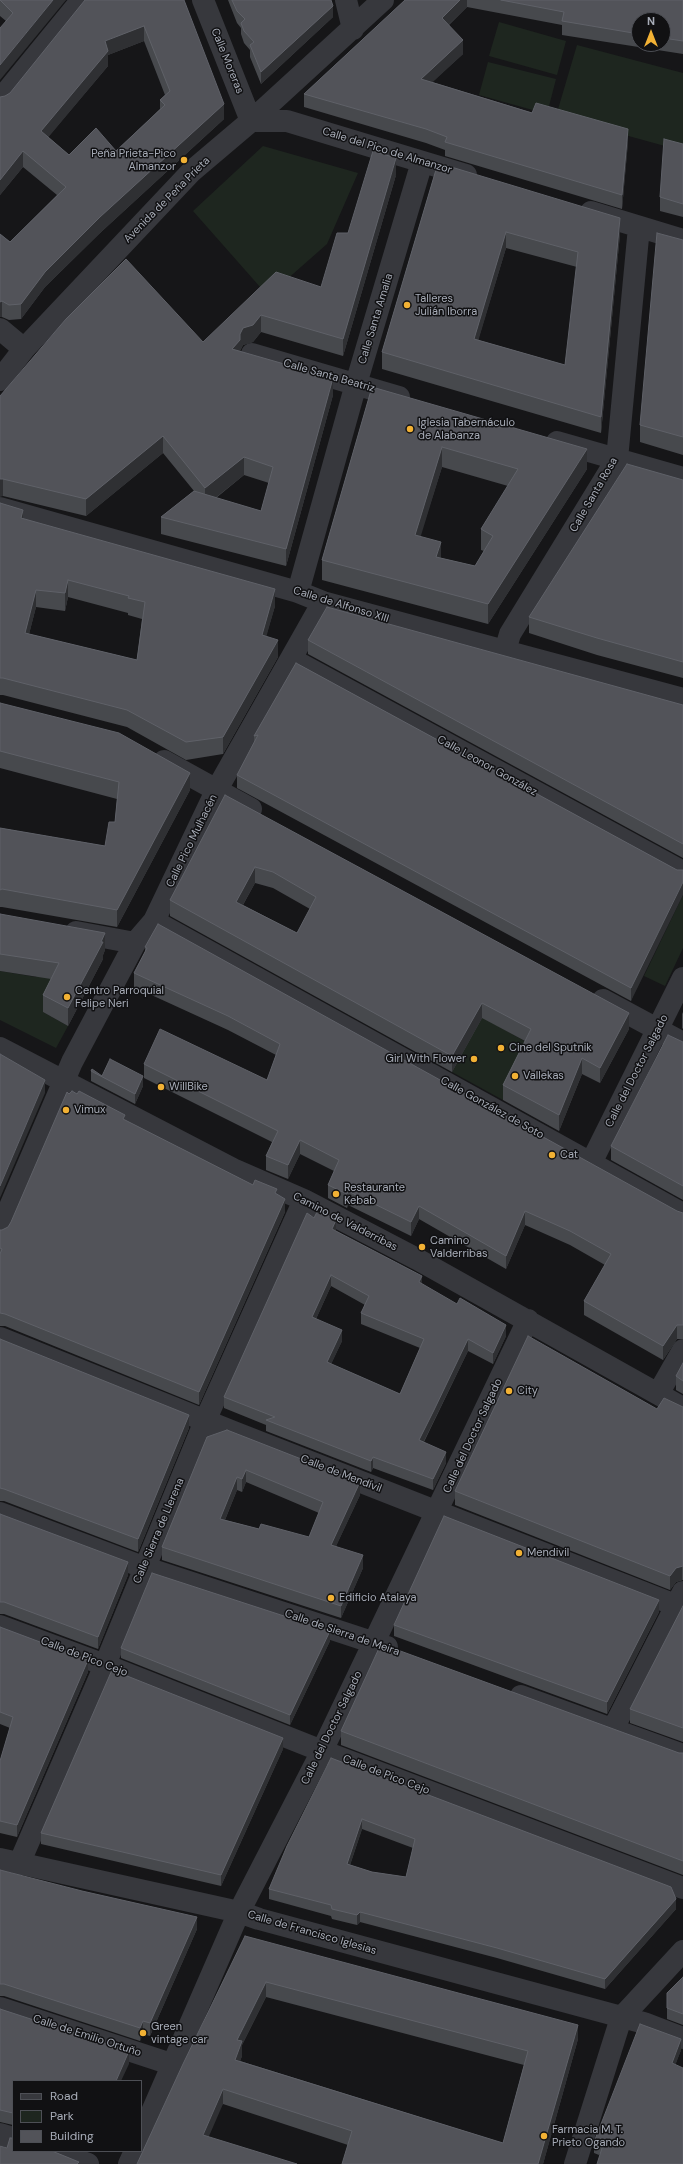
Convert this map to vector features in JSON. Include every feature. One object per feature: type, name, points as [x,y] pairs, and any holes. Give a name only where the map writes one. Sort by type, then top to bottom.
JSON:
[{"type":"street","points":[[0,100],[80,2],[85,0]]},
{"type":"street","name":"Calle Moreras","points":[[203,0],[251,121]]},
{"type":"street","points":[[346,0],[353,29]]},
{"type":"street","name":"Avenida de Peña Prieta","points":[[0,380],[24,349],[192,171],[251,121],[383,0]]},
{"type":"street","name":"Calle del Pico de Almanzor","points":[[251,121],[287,121],[483,180]]},
{"type":"street","name":"Calle Santa Amalia","points":[[298,592],[356,384],[422,162]]},
{"type":"street","points":[[575,207],[683,240]]},
{"type":"street","name":"Calle Santa Rosa","points":[[505,651],[510,634],[617,459],[639,227]]},
{"type":"street","points":[[0,329],[24,349]]},
{"type":"street","name":"Calle Santa Beatriz","points":[[252,354],[422,403]]},
{"type":"street","points":[[534,435],[683,478]]},
{"type":"street","name":"Calle de Alfonso XIII","points":[[0,508],[298,592],[323,602],[683,699]]},
{"type":"street","name":"Calle Pico Mulhacén","points":[[0,1230],[6,1198],[72,1062],[136,943],[154,921],[216,791],[323,602]]},
{"type":"street","name":"Calle Leonor González","points":[[292,659],[683,872]]},
{"type":"street","points":[[144,750],[271,820]]},
{"type":"street","name":"Calle González de Soto","points":[[154,921],[683,1214]]},
{"type":"street","points":[[59,929],[136,943]]},
{"type":"street","name":"Calle del Doctor Salgado","points":[[591,1163],[683,978]]},
{"type":"street","points":[[589,992],[683,1043]]},
{"type":"street","name":"Camino de Valderribas","points":[[0,1048],[233,1169],[304,1200],[528,1320],[683,1408]]},
{"type":"street","name":"Calle Sierra de Llerena","points":[[10,1861],[104,1664],[143,1567],[205,1421],[304,1200]]},
{"type":"street","name":"Calle del Doctor Salgado","points":[[142,2135],[174,2065],[239,1912],[322,1751],[528,1320]]},
{"type":"street","name":"Calle de Mendívil","points":[[0,1338],[205,1421],[437,1511],[681,1602]]},
{"type":"street","points":[[658,1394],[683,1350]]},
{"type":"street","name":"Calle de Sierra de Meira","points":[[0,1512],[143,1567],[373,1642],[408,1655]]},
{"type":"street","points":[[613,1729],[681,1602]]},
{"type":"street","name":"Calle de Pico Cejo","points":[[0,1626],[104,1664],[322,1751],[683,1888]]},
{"type":"street","points":[[503,1689],[683,1755]]},
{"type":"street","name":"Calle de Francisco Iglesias","points":[[10,1861],[239,1912],[621,2018],[644,2023],[683,2038]]},
{"type":"street","points":[[575,2164],[621,2018],[683,1951]]},
{"type":"street","name":"Calle de Emilio Ortuño","points":[[0,2008],[174,2065]]},
{"type":"street","points":[[0,2134],[12,2138]]},
{"type":"street","points":[[54,2152],[88,2164]]},
{"type":"street","points":[[129,2164],[134,2152]]},
{"type":"green space","points":[[499,22],[566,41],[557,75],[489,56]]},
{"type":"green space","points":[[577,45],[683,73],[683,151],[556,116]]},
{"type":"green space","points":[[488,62],[556,79],[547,114],[479,95]]},
{"type":"green space","points":[[263,146],[358,173],[327,244],[268,296],[193,211]]},
{"type":"green space","points":[[683,895],[683,948],[665,986],[644,976]]},
{"type":"green space","points":[[0,971],[36,977],[41,971],[59,981],[43,1012],[68,1026],[56,1048],[0,1020]]},
{"type":"green space","points":[[482,1017],[528,1043],[503,1100],[452,1072]]},
{"type":"building","points":[[0,0],[53,0],[0,65],[0,28],[13,13]]},
{"type":"building","points":[[85,0],[184,0],[224,104],[100,217],[45,272],[21,304],[9,305],[2,301],[0,302],[0,234],[10,242],[66,187],[23,151],[0,180],[0,97],[10,93]],"holes":[[[144,26],[170,91],[160,100],[165,105],[116,151],[96,128],[69,155],[41,131],[108,51],[105,41]]]},
{"type":"building","points":[[232,0],[331,0],[333,6],[261,72],[250,45],[254,42],[244,31],[241,23],[245,19],[237,11]]},
{"type":"building","points":[[405,0],[460,0],[442,18],[463,40],[421,79],[532,113],[536,103],[628,129],[622,195],[445,142],[447,137],[426,129],[304,94]]},
{"type":"building","points":[[501,0],[683,0],[683,41],[671,39],[671,12],[631,12],[631,33],[562,21],[564,12]]},
{"type":"building","points":[[664,139],[683,144],[683,204],[660,197]]},
{"type":"building","points":[[373,151],[396,158],[343,339],[261,315],[253,325],[243,328],[240,334],[240,340],[232,349],[333,378],[286,549],[161,517],[194,491],[261,511],[273,467],[244,457],[205,488],[163,436],[86,499],[0,479],[0,396],[66,319],[126,259],[203,342],[276,272],[321,287],[337,233],[348,233]]},
{"type":"building","points":[[438,163],[620,218],[601,417],[382,352]],"holes":[[[506,232],[578,252],[565,365],[474,339]]]},
{"type":"building","points":[[657,233],[683,240],[683,437],[640,425]]},
{"type":"building","points":[[372,387],[587,449],[488,604],[322,560]],"holes":[[[442,447],[518,469],[481,529],[493,536],[475,566],[436,557],[441,542],[415,535]]]},
{"type":"building","points":[[627,464],[683,480],[683,662],[529,617]]},
{"type":"building","points":[[0,503],[23,510],[21,518],[275,589],[262,635],[278,640],[223,737],[186,742],[127,710],[0,678]],"holes":[[[68,580],[129,596],[128,598],[145,602],[137,660],[25,633],[36,590],[65,593]]]},
{"type":"building","points":[[327,607],[683,705],[683,844],[308,640]]},
{"type":"building","points":[[296,663],[677,870],[683,870],[683,882],[631,988],[237,775],[258,735],[254,736]]},
{"type":"building","points":[[0,703],[119,733],[190,773],[117,910],[2,889],[0,890],[0,828],[105,846],[109,822],[115,822],[119,782],[0,751]]},
{"type":"building","points":[[225,795],[629,1013],[600,1068],[582,1058],[559,1115],[503,1085],[531,1029],[482,1003],[452,1056],[170,900]],"holes":[[[255,867],[273,872],[316,897],[297,933],[236,902]]]},
{"type":"building","points":[[0,914],[105,933],[101,942],[103,942],[68,1008],[43,995],[59,963],[0,954]]},
{"type":"building","points":[[158,924],[683,1213],[683,1325],[677,1325],[663,1346],[584,1301],[611,1254],[570,1231],[525,1211],[506,1256],[419,1206],[411,1222],[348,1191],[347,1194],[328,1185],[339,1160],[300,1140],[288,1165],[266,1156],[278,1131],[144,1064],[160,1029],[267,1080],[280,1044],[228,1016],[134,973],[147,948],[145,947]]},
{"type":"building","points":[[668,1035],[683,1042],[683,1186],[611,1146]]},
{"type":"building","points":[[0,1054],[45,1080],[0,1186]]},
{"type":"building","points":[[110,1059],[143,1076],[135,1094],[91,1071],[92,1069],[102,1076]]},
{"type":"building","points":[[72,1091],[77,1094],[79,1091],[125,1115],[123,1119],[253,1185],[255,1180],[277,1189],[275,1193],[285,1199],[199,1392],[0,1313],[0,1254],[2,1249],[0,1248],[0,1230],[8,1227],[11,1222],[67,1092],[69,1094]]},
{"type":"building","points":[[318,1210],[336,1220],[332,1229],[422,1276],[419,1282],[457,1304],[460,1298],[506,1325],[493,1353],[468,1339],[419,1440],[446,1452],[433,1479],[373,1457],[371,1461],[266,1420],[275,1417],[224,1397],[307,1213],[314,1218]],"holes":[[[331,1275],[369,1296],[361,1313],[424,1339],[400,1394],[327,1362],[342,1330],[312,1317]]]},
{"type":"building","points":[[528,1336],[657,1409],[664,1398],[683,1407],[683,1566],[676,1568],[670,1576],[455,1491]]},
{"type":"building","points":[[0,1339],[189,1415],[138,1539],[0,1488]]},
{"type":"building","points":[[683,1363],[683,1381],[676,1376]]},
{"type":"building","points":[[227,1430],[360,1482],[331,1545],[363,1555],[341,1606],[162,1547],[207,1437]],"holes":[[[246,1470],[323,1502],[309,1537],[261,1524],[259,1529],[220,1519],[237,1477],[242,1479]]]},
{"type":"building","points":[[0,1514],[128,1562],[98,1637],[4,1602],[0,1602]]},
{"type":"building","points":[[444,1516],[659,1600],[607,1702],[394,1625]]},
{"type":"building","points":[[152,1573],[330,1631],[290,1715],[121,1648]]},
{"type":"building","points":[[683,1606],[683,1728],[630,1709]]},
{"type":"building","points":[[0,1627],[88,1660],[17,1825],[0,1821],[0,1761],[13,1717],[0,1712]]},
{"type":"building","points":[[384,1645],[679,1753],[683,1753],[683,1861],[341,1731],[380,1646]]},
{"type":"building","points":[[112,1670],[283,1738],[221,1875],[41,1833]]},
{"type":"building","points":[[331,1758],[671,1887],[676,1899],[605,1979],[497,1948],[360,1912],[357,1915],[332,1909],[331,1905],[269,1889],[287,1846]],"holes":[[[362,1819],[415,1839],[406,1877],[372,1872],[347,1864]]]},
{"type":"building","points":[[0,1870],[82,1891],[197,1917],[150,2023],[143,2021],[140,2028],[0,1984]]},
{"type":"building","points":[[245,1936],[578,2025],[538,2164],[342,2164],[352,2131],[223,2089],[203,2135],[297,2164],[137,2164],[183,2064]],"holes":[[[266,1982],[528,2051],[503,2143],[235,2060],[242,2041],[237,2040]]]},
{"type":"building","points":[[683,1977],[683,2014],[667,2008],[667,1993]]},
{"type":"building","points":[[0,2009],[129,2051],[116,2080],[12,2080],[12,2113],[0,2110]]},
{"type":"building","points":[[640,2024],[681,2039],[672,2063],[683,2068],[683,2164],[597,2164],[603,2145],[594,2142]]},
{"type":"building","points":[[10,2138],[12,2138],[12,2152],[54,2152],[79,2162],[77,2164],[0,2164],[0,2146],[7,2148]]},
{"type":"place","name":"Peña Prieta-Pico Almanzor","points":[[184,160]]},
{"type":"place","name":"Talleres Julián Iborra","points":[[407,305]]},
{"type":"place","name":"Iglesia Tabernáculo de Alabanza","points":[[410,429]]},
{"type":"place","name":"Centro Parroquial Felipe Neri","points":[[67,997]]},
{"type":"place","name":"Cine del Sputnik","points":[[501,1048]]},
{"type":"place","name":"Girl With Flower","points":[[474,1059]]},
{"type":"place","name":"Vallekas","points":[[515,1076]]},
{"type":"place","name":"WillBike","points":[[161,1087]]},
{"type":"place","name":"Vimux","points":[[66,1110]]},
{"type":"place","name":"Cat","points":[[552,1155]]},
{"type":"place","name":"Restaurante Kebab","points":[[336,1194]]},
{"type":"place","name":"Camino Valderribas","points":[[422,1247]]},
{"type":"place","name":"City","points":[[509,1391]]},
{"type":"place","name":"Mendivil","points":[[519,1553]]},
{"type":"place","name":"Edificio Atalaya","points":[[331,1598]]},
{"type":"place","name":"Green vintage car","points":[[143,2033]]},
{"type":"place","name":"Farmacia M. T. Prieto Ogando","points":[[544,2136]]}]
